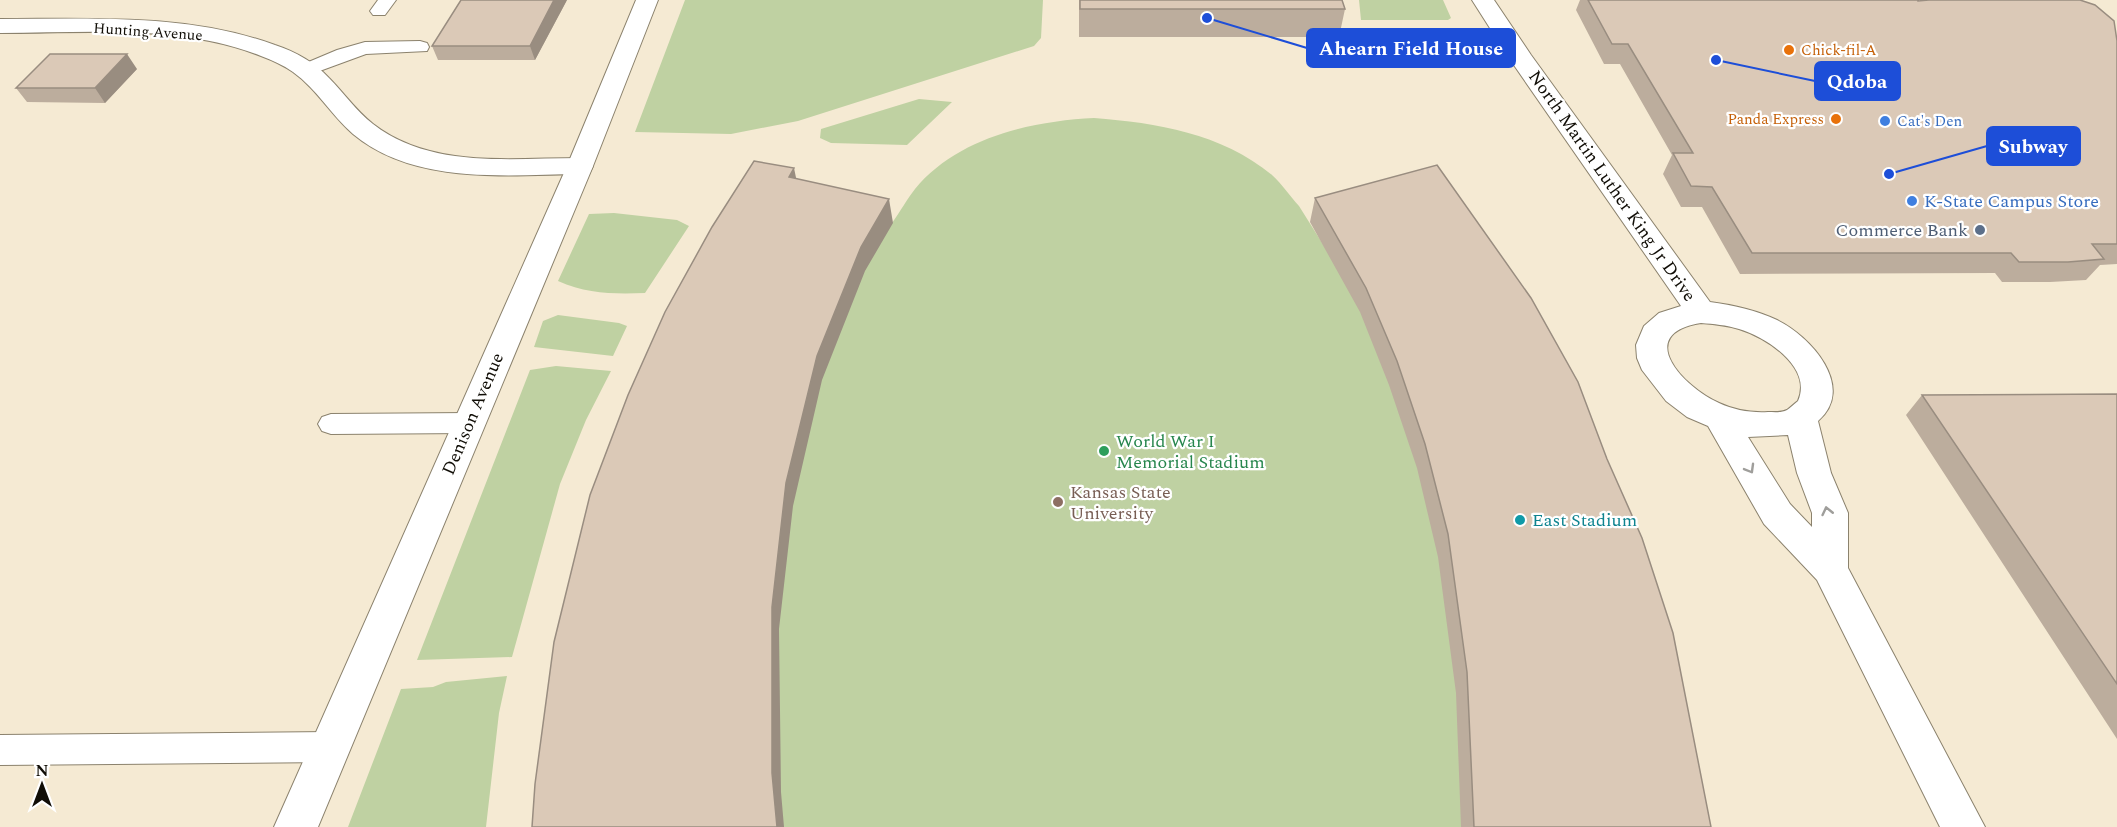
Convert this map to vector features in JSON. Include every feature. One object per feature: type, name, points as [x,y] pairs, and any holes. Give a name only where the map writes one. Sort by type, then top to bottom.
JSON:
[{"type":"street","name":"Denison Avenue","points":[[296,827],[580,166],[647,0]]},
{"type":"street","name":"North Martin Luther King Jr Drive","points":[[1483,0],[1515,49],[1701,312]]},
{"type":"street","name":"Hunting Avenue","points":[[0,26],[173,30],[244,43],[267,50],[306,70],[364,131],[399,151],[434,160],[475,165],[580,166]]},
{"type":"street","name":"North Martin Luther King Jr Drive","points":[[1701,312],[1745,319],[1787,340],[1814,371],[1818,388],[1815,402],[1785,422],[1745,424],[1720,418],[1697,408],[1677,394],[1662,378],[1654,362],[1652,347],[1656,333],[1666,323],[1682,316],[1701,312]]},
{"type":"street","points":[[1720,418],[1777,514],[1830,569],[1963,827]]},
{"type":"street","points":[[1785,422],[1814,473],[1830,513],[1830,569]]},
{"type":"lane","points":[[306,70],[365,48],[420,47]]},
{"type":"lane","points":[[331,424],[470,423]]},
{"type":"lane","points":[[0,750],[330,747]]},
{"type":"green space","points":[[685,0],[1043,0],[1041,38],[1034,46],[798,121],[731,134],[635,132]]},
{"type":"green space","points":[[1359,0],[1443,0],[1451,18],[1448,20],[1361,20]]},
{"type":"green space","points":[[919,99],[952,102],[907,145],[831,143],[820,138],[821,129]]},
{"type":"green space","name":"World War I Memorial Stadium","points":[[1094,118],[1165,127],[1210,140],[1252,161],[1283,186],[1299,206],[1688,827],[549,827],[550,803],[892,223],[915,189],[932,171],[973,145],[1021,128]]},
{"type":"green space","points":[[614,213],[677,220],[689,226],[645,293],[601,292],[558,281],[589,214]]},
{"type":"green space","points":[[558,315],[627,326],[613,356],[534,347],[543,321]]},
{"type":"green space","points":[[556,366],[611,371],[586,420],[560,484],[512,657],[417,660],[530,370]]},
{"type":"green space","points":[[507,676],[499,713],[486,827],[348,827],[401,689],[433,687],[446,682]]},
{"type":"building","points":[[461,0],[554,0],[530,46],[432,46]]},
{"type":"building","points":[[1080,0],[1342,0],[1345,9],[1080,9]]},
{"type":"building","points":[[1588,0],[2080,0],[2095,5],[2114,21],[2117,41],[2117,244],[2092,244],[2104,259],[2068,262],[2019,262],[2011,253],[1752,253],[1712,187],[1691,186],[1673,153],[1693,153],[1628,44],[1612,44]]},
{"type":"building","points":[[50,54],[127,54],[95,88],[16,88]]},
{"type":"building","points":[[754,161],[794,168],[789,177],[889,199],[861,247],[817,356],[786,483],[772,607],[772,773],[777,827],[532,827],[535,784],[554,642],[590,495],[628,395],[665,312],[712,227]]},
{"type":"building","name":"East Stadium","points":[[1437,165],[1531,298],[1578,382],[1607,459],[1642,538],[1673,633],[1711,827],[1474,827],[1467,672],[1448,534],[1425,444],[1397,361],[1366,288],[1315,198]]},
{"type":"building","points":[[2117,394],[2117,684],[1922,395]]},
{"type":"place","name":"Ahearn Field House","points":[[1207,18]]},
{"type":"place","name":"Chick-fil-A","points":[[1789,50]]},
{"type":"place","name":"Qdoba","points":[[1716,60]]},
{"type":"place","name":"Panda Express","points":[[1836,119]]},
{"type":"place","name":"Cat's Den","points":[[1885,121]]},
{"type":"place","name":"Subway","points":[[1889,174]]},
{"type":"place","name":"K-State Campus Store","points":[[1912,201]]},
{"type":"place","name":"Commerce Bank","points":[[1980,230]]},
{"type":"place","name":"World War I Memorial Stadium","points":[[1104,451]]},
{"type":"place","name":"Kansas State University","points":[[1058,502]]},
{"type":"place","name":"East Stadium","points":[[1520,520]]}]
